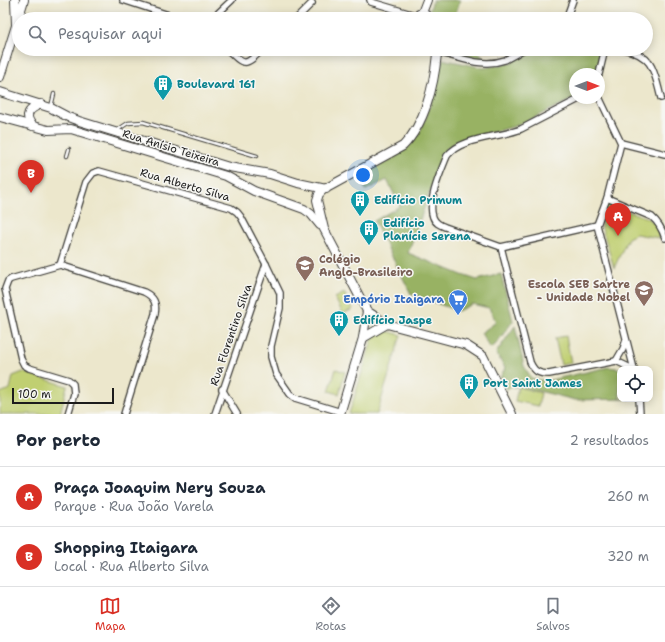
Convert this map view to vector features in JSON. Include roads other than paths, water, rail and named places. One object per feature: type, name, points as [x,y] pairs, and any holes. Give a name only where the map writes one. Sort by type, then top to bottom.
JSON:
[{"type":"street","points":[[15,0],[16,12]]},
{"type":"street","points":[[20,12],[24,0]]},
{"type":"street","points":[[122,0],[159,12]]},
{"type":"street","points":[[219,12],[232,0]]},
{"type":"street","points":[[370,0],[371,2],[421,12]]},
{"type":"street","points":[[569,12],[573,0]]},
{"type":"street","points":[[303,12],[312,3]]},
{"type":"street","points":[[0,77],[12,37]]},
{"type":"street","points":[[234,56],[238,60],[246,62],[250,61],[255,56]]},
{"type":"street","points":[[304,209],[313,205],[319,194],[326,189],[403,146],[410,139],[420,121],[438,56]]},
{"type":"street","points":[[453,56],[470,62],[488,64],[511,56]]},
{"type":"street","points":[[600,68],[603,56]]},
{"type":"street","points":[[642,56],[654,71],[661,98]]},
{"type":"street","name":"Rua Anísio Teixeira","points":[[0,92],[41,104],[68,117],[229,167],[270,174],[310,186],[326,189]]},
{"type":"street","points":[[33,126],[29,121],[28,116],[32,108],[41,104]]},
{"type":"street","points":[[569,104],[521,129],[463,143],[451,151],[447,156],[432,200],[431,211],[433,219],[438,224],[501,247],[597,225]]},
{"type":"street","points":[[602,104],[621,143],[607,198],[597,225],[633,366]]},
{"type":"street","name":"Rua Anísio Teixeira","points":[[0,117],[48,130],[71,129],[226,176],[243,186],[304,209],[311,214],[324,229]]},
{"type":"street","points":[[621,143],[665,154]]},
{"type":"street","points":[[243,186],[241,182],[242,175],[248,170]]},
{"type":"street","name":"Rua Alberto Silva","points":[[60,265],[86,182],[93,173],[99,171],[231,208],[237,212],[240,217],[280,293],[281,300],[270,357],[276,374],[290,394],[295,398],[340,413]]},
{"type":"street","points":[[310,186],[316,193],[316,200],[324,229],[367,311],[387,324],[466,345],[475,350],[482,356],[512,414]]},
{"type":"street","points":[[607,198],[652,217],[662,228],[665,238]]},
{"type":"street","points":[[501,247],[530,362],[533,368],[541,374],[549,374],[616,360],[628,366]]},
{"type":"street","name":"Rua Florentino Silva","points":[[215,414],[222,389],[266,264]]},
{"type":"street","points":[[68,414],[74,394],[73,384],[69,380],[29,368],[24,365],[21,359],[5,289],[8,280],[11,278],[60,265],[144,292],[154,299],[156,304],[155,314],[124,414]]},
{"type":"street","points":[[340,413],[363,338],[367,311]]},
{"type":"street","points":[[363,338],[387,324]]},
{"type":"street","points":[[616,360],[623,349],[626,339]]},
{"type":"street","points":[[222,389],[237,414]]},
{"type":"street","points":[[639,402],[640,414]]},
{"type":"lane","points":[[51,108],[54,94]]},
{"type":"lane","points":[[114,132],[128,123],[143,122],[257,156]]},
{"type":"lane","points":[[67,156],[69,149]]},
{"type":"place","name":"Boulevard 161","points":[[163,101]]},
{"type":"place","name":"Shopping Itaigara","points":[[31,193]]},
{"type":"place","name":"Edifício Primum","points":[[360,217]]},
{"type":"place","name":"Praça Joaquim Nery Souza","points":[[618,236]]},
{"type":"place","name":"Edifício Planície Serena","points":[[369,246]]},
{"type":"place","name":"Colégio Anglo-Brasileiro","points":[[305,282]]},
{"type":"place","name":"Escola SEB Sartre - Unidade Nobel","points":[[644,307]]},
{"type":"place","name":"Empório Itaigara","points":[[458,316]]},
{"type":"place","name":"Edifício Jaspe","points":[[339,337]]},
{"type":"place","name":"Port Saint James","points":[[469,400]]}]
